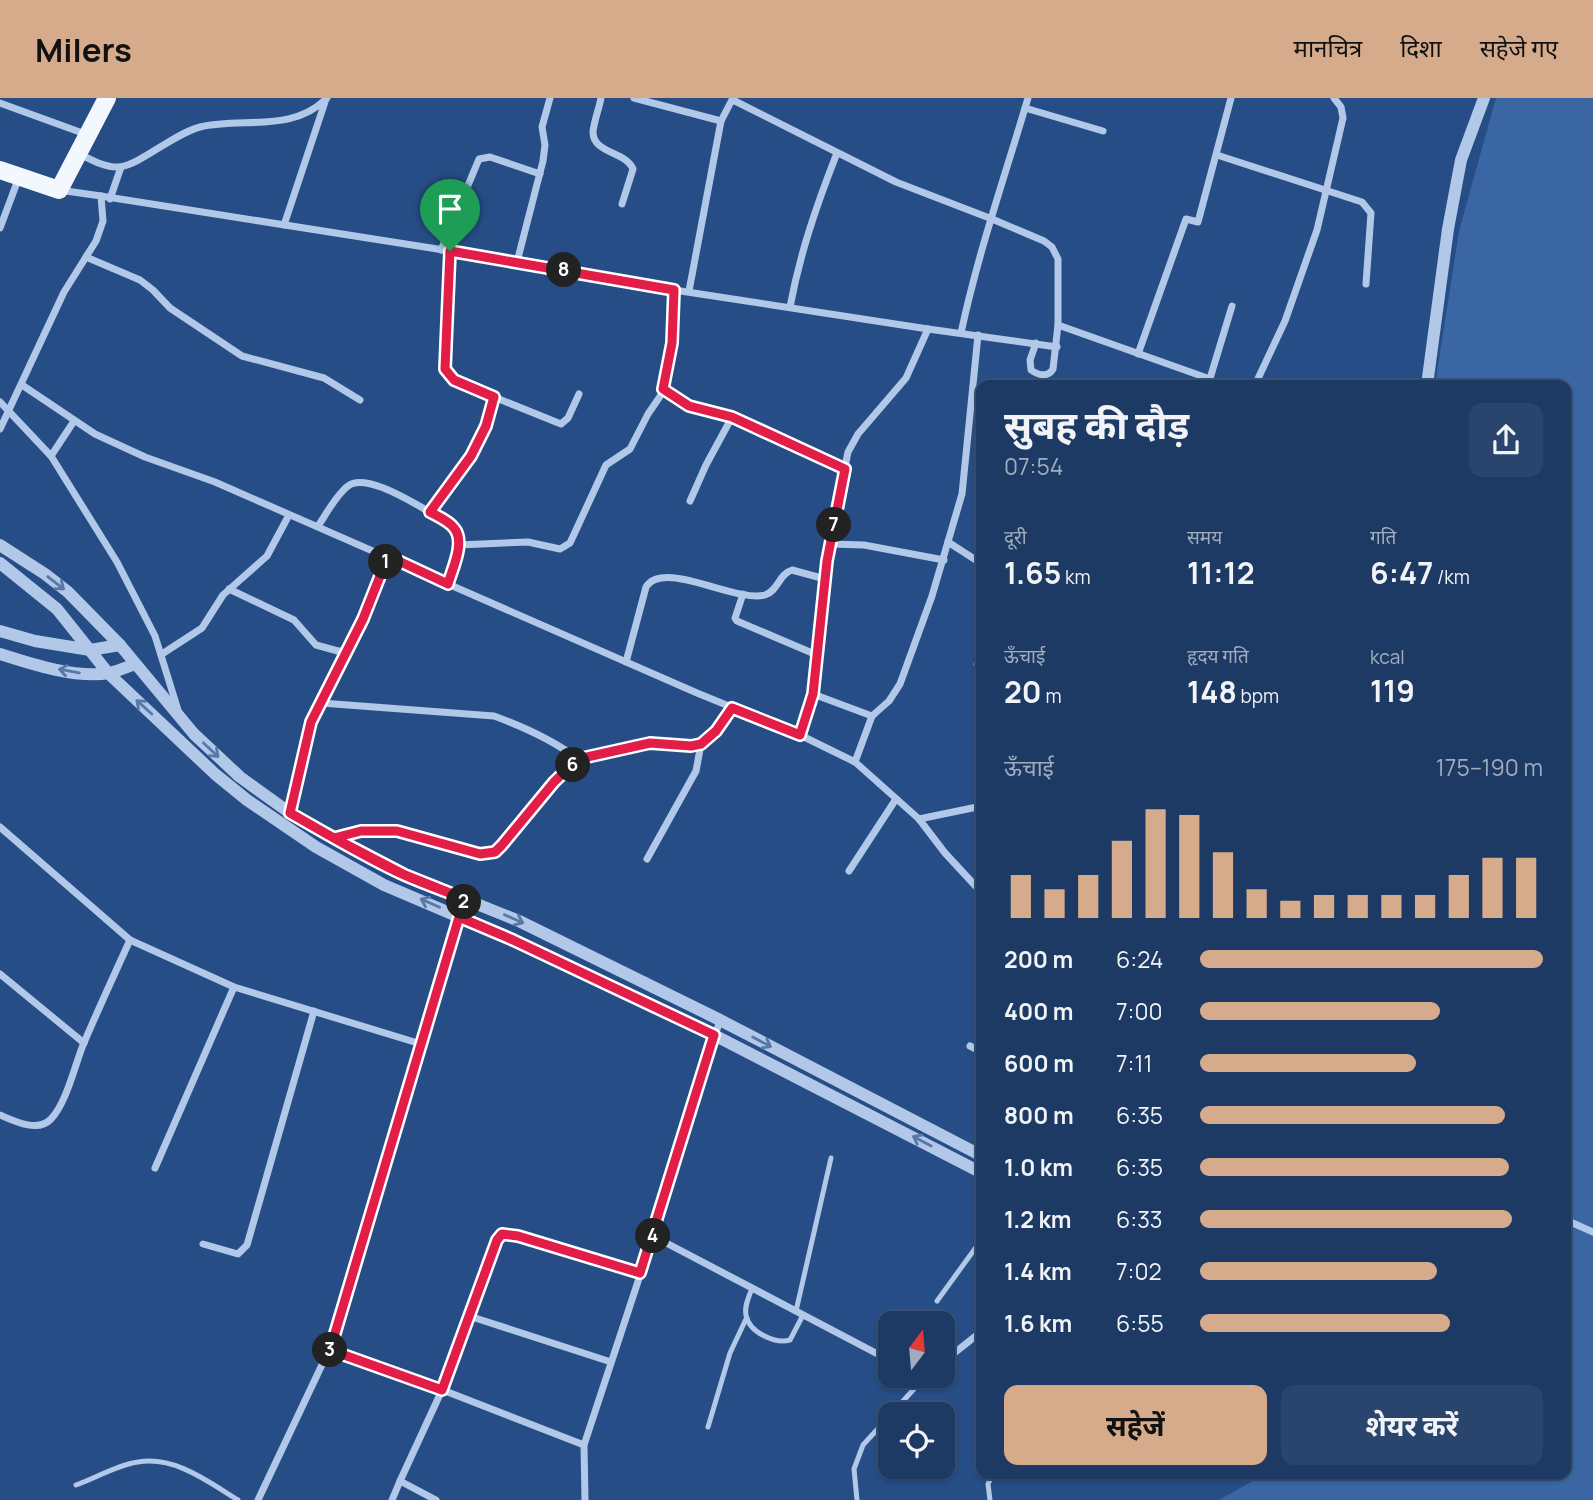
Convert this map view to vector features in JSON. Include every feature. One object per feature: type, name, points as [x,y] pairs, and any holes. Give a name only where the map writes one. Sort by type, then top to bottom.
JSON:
[{"type":"main road","points":[[0,170],[59,190],[107,98]]},
{"type":"street","points":[[78,153],[106,165],[121,167],[188,131],[212,125],[294,118],[310,113],[327,98],[284,225]]},
{"type":"street","points":[[517,262],[540,174],[545,145],[542,127],[550,98]]},
{"type":"street","points":[[601,98],[593,131],[594,138],[599,146],[625,159],[633,169],[622,204]]},
{"type":"street","points":[[634,98],[721,121]]},
{"type":"street","points":[[961,333],[975,270],[1028,98]]},
{"type":"street","points":[[1138,354],[1186,219],[1198,222],[1231,98]]},
{"type":"street","points":[[1257,380],[1285,321],[1317,230],[1343,118],[1341,107],[1334,98]]},
{"type":"street","points":[[1428,380],[1448,229],[1461,160],[1484,98]]},
{"type":"street","points":[[689,291],[721,121],[733,99],[895,182],[1044,241],[1058,259],[1057,347],[1053,369],[1045,375],[1031,370],[1030,360],[1036,343]]},
{"type":"street","points":[[0,103],[88,135]]},
{"type":"street","points":[[1025,108],[1103,131]]},
{"type":"street","points":[[790,307],[813,214],[837,153]]},
{"type":"street","points":[[1217,155],[1362,202],[1371,212],[1366,284]]},
{"type":"street","points":[[441,250],[475,163],[479,159],[490,157],[540,174]]},
{"type":"street","points":[[110,199],[121,167]]},
{"type":"street","points":[[0,228],[19,177]]},
{"type":"street","points":[[59,190],[450,251],[674,290],[1057,347]]},
{"type":"street","points":[[0,429],[64,292],[101,231],[104,211],[101,196]]},
{"type":"street","points":[[450,251],[445,369],[454,380],[561,424],[568,418],[579,394]]},
{"type":"street","points":[[86,257],[140,280],[170,308],[242,356],[324,378],[360,400]]},
{"type":"street","points":[[458,545],[528,542],[553,549],[565,547],[570,542],[606,465],[630,449],[663,389],[672,343],[674,290]]},
{"type":"street","points":[[1210,380],[1232,306]]},
{"type":"street","points":[[1058,325],[1204,380]]},
{"type":"street","points":[[800,735],[813,694],[830,544],[853,443],[906,378],[928,329]]},
{"type":"street","points":[[855,762],[872,716],[889,701],[900,684],[944,559],[962,495],[978,335]]},
{"type":"street","points":[[22,385],[95,434],[145,457],[215,482],[388,556],[626,662],[800,735],[855,762],[919,818],[939,846],[976,886]]},
{"type":"street","points":[[663,389],[689,406],[732,417],[845,469]]},
{"type":"street","points":[[430,512],[471,456],[486,426],[494,397]]},
{"type":"street","points":[[0,402],[51,456],[128,583],[145,613],[162,654],[180,718]]},
{"type":"street","points":[[690,501],[732,417]]},
{"type":"street","points":[[51,456],[74,421]]},
{"type":"street","points":[[318,526],[352,482],[375,484],[430,512],[454,528],[458,545],[448,584]]},
{"type":"street","points":[[162,654],[202,628],[229,589],[267,556],[289,515]]},
{"type":"street","points":[[948,542],[976,560]]},
{"type":"street","points":[[830,544],[864,544],[944,559]]},
{"type":"street","points":[[0,545],[68,592],[120,645],[180,718],[240,777],[290,813],[405,875],[519,921],[720,1020],[976,1153]]},
{"type":"street","points":[[290,813],[311,722],[363,619],[388,556]]},
{"type":"street","points":[[0,563],[57,610],[108,673],[215,774],[247,800],[343,864],[714,1035],[976,1170]]},
{"type":"street","points":[[626,662],[646,587],[659,577],[686,580],[753,596],[773,591],[787,572],[792,570],[825,579]]},
{"type":"street","points":[[229,589],[299,624],[316,645],[347,651]]},
{"type":"street","points":[[743,594],[735,618],[737,621],[817,654]]},
{"type":"street","points":[[0,631],[35,641],[90,650],[120,645]]},
{"type":"street","points":[[0,654],[70,671],[108,673],[135,664]]},
{"type":"street","points":[[813,694],[872,716]]},
{"type":"street","points":[[321,704],[494,716],[520,725],[562,746],[578,759]]},
{"type":"street","points":[[334,838],[361,831],[397,831],[480,854],[489,854],[502,845],[554,782],[578,759],[650,743],[691,746],[701,744],[716,731],[732,708]]},
{"type":"street","points":[[647,859],[696,771],[701,744]]},
{"type":"street","points":[[849,871],[896,799]]},
{"type":"street","points":[[919,818],[976,807]]},
{"type":"street","points":[[0,827],[130,940],[234,987],[421,1044]]},
{"type":"street","points":[[258,1500],[330,1350],[465,899]]},
{"type":"street","points":[[0,1115],[22,1124],[37,1126],[50,1121],[60,1104],[130,940]]},
{"type":"street","points":[[605,984],[614,968]]},
{"type":"street","points":[[0,974],[84,1044]]},
{"type":"street","points":[[155,1168],[234,987]]},
{"type":"street","points":[[203,1244],[238,1254],[247,1245],[314,1011]]},
{"type":"street","points":[[584,1500],[584,1445],[720,1020]]},
{"type":"street","points":[[970,1046],[976,1049]]},
{"type":"street","points":[[1571,1222],[1593,1232]]},
{"type":"street","points":[[392,1500],[442,1390],[497,1240],[502,1234],[518,1236],[640,1273]]},
{"type":"street","points":[[653,1236],[878,1354]]},
{"type":"street","points":[[469,1316],[611,1363]]},
{"type":"street","points":[[956,1352],[976,1336]]},
{"type":"street","points":[[330,1350],[584,1445]]},
{"type":"street","points":[[400,1481],[436,1500]]},
{"type":"lane","points":[[746,1319],[751,1326],[771,1340],[782,1342],[790,1339],[800,1313],[831,1158]]},
{"type":"lane","points":[[937,1301],[976,1247]]},
{"type":"lane","points":[[708,1427],[730,1353],[746,1319],[747,1302],[752,1288]]},
{"type":"lane","points":[[857,1500],[854,1469],[863,1445],[913,1388]]},
{"type":"lane","points":[[76,1485],[137,1462],[156,1461],[186,1469],[238,1500]]},
{"type":"lane","points":[[990,1479],[988,1484],[990,1500]]},
{"type":"shaded area","points":[[1496,98],[1593,98],[1593,1500],[1219,1500],[1256,1479],[1571,1479],[1571,380],[1436,380],[1459,231]]},
{"type":"route","points":[[450,251],[445,369],[454,380],[494,397],[480,440],[430,512],[454,528],[458,538],[448,584],[388,556],[363,619],[311,722],[290,813],[334,838],[376,861],[465,899],[459,917],[330,1350],[442,1390],[497,1240],[502,1234],[518,1236],[640,1273],[714,1035],[459,917],[465,899],[405,875],[376,861],[334,838],[361,831],[397,831],[480,854],[489,854],[502,845],[554,782],[578,759],[650,743],[691,746],[701,744],[709,740],[732,708],[800,735],[816,677],[827,561],[845,469],[732,417],[689,406],[663,389],[667,380],[672,343],[674,290],[450,251]]}]
